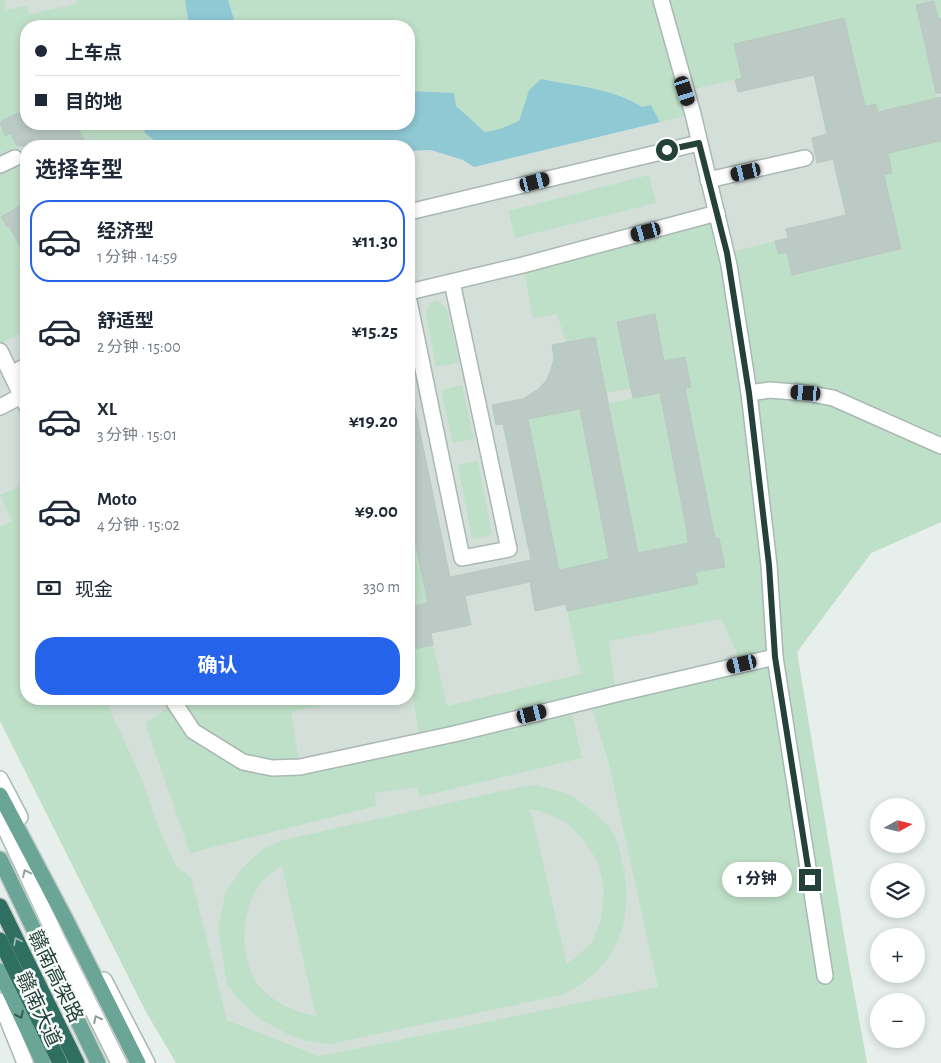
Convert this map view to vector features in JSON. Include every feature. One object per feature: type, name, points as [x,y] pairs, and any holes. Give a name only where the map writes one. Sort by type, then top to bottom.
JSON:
[{"type":"highway","name":"赣南高架路","points":[[0,906],[77,1063]]},
{"type":"highway","name":"赣南高架路","points":[[0,940],[60,1063]]},
{"type":"main road","points":[[0,795],[138,1063]]},
{"type":"main road","name":"赣南大道","points":[[0,859],[98,1063]]},
{"type":"main road","name":"赣南大道","points":[[0,971],[42,1063]]},
{"type":"street","points":[[661,0],[729,265],[749,393],[769,565],[775,657],[825,976]]},
{"type":"street","points":[[415,211],[699,143]]},
{"type":"street","points":[[0,165],[16,158]]},
{"type":"street","points":[[708,180],[805,158]]},
{"type":"street","points":[[415,291],[523,266],[717,213]]},
{"type":"street","points":[[415,329],[462,558],[509,549],[452,282]]},
{"type":"street","points":[[0,351],[20,393]]},
{"type":"street","points":[[10,374],[20,369]]},
{"type":"street","points":[[749,393],[770,390],[806,393],[833,398],[941,446]]},
{"type":"street","points":[[0,407],[20,402]]},
{"type":"street","points":[[176,705],[193,731],[244,762],[272,768],[300,766],[454,734],[626,691],[775,657]]},
{"type":"street","points":[[0,778],[147,1063]]},
{"type":"street","points":[[0,817],[56,937],[119,1063]]},
{"type":"street","points":[[0,1001],[25,1063]]},
{"type":"shaded area","points":[[0,0],[941,0],[941,522],[871,553],[797,652],[867,1063],[320,1056],[227,1020],[37,705],[415,705],[415,140],[20,140],[20,672],[0,632]]},
{"type":"green space","points":[[0,0],[4,0],[6,10],[27,6],[29,14],[76,4],[76,0],[185,0],[188,20],[20,20],[20,112],[0,122]]},
{"type":"green space","points":[[228,0],[941,0],[941,18],[938,19],[934,1],[916,5],[937,98],[878,112],[876,104],[865,106],[844,19],[734,44],[742,78],[685,91],[693,114],[660,122],[651,105],[642,107],[632,101],[607,92],[541,79],[529,90],[519,121],[500,129],[485,132],[456,106],[454,93],[415,91],[415,20],[234,20]]},
{"type":"green space","points":[[0,125],[5,135],[11,133],[20,152],[20,206],[1,217],[6,227],[9,226],[20,246],[20,333],[0,344]]},
{"type":"green space","points":[[79,130],[144,130],[145,133],[154,140],[84,140]]},
{"type":"green space","points":[[941,141],[941,522],[871,553],[797,652],[867,1063],[176,1063],[146,1012],[0,721],[0,527],[12,521],[0,495],[20,486],[20,705],[108,705],[141,777],[158,826],[176,866],[191,877],[227,1020],[320,1056],[658,987],[608,760],[589,700],[570,705],[582,758],[419,797],[418,787],[375,793],[376,806],[190,853],[145,723],[172,705],[325,705],[291,712],[300,766],[420,740],[414,705],[415,649],[433,645],[447,706],[581,674],[567,611],[698,584],[695,572],[725,566],[719,538],[715,538],[685,388],[691,386],[685,357],[664,361],[654,314],[618,322],[658,383],[606,393],[566,343],[557,314],[533,318],[523,265],[717,213],[727,253],[775,241],[778,254],[787,252],[793,275],[900,250],[884,175],[892,173],[888,153]],"holes":[[[721,619],[742,664],[616,693],[609,641]]]},
{"type":"green space","points":[[649,175],[656,203],[515,238],[508,211]]},
{"type":"green space","points":[[437,300],[447,309],[459,362],[436,367],[426,314],[429,303]]},
{"type":"green space","points":[[462,385],[474,439],[453,443],[441,390]]},
{"type":"green space","points":[[660,393],[689,543],[638,553],[609,403]]},
{"type":"green space","points":[[580,409],[609,559],[559,570],[528,419]]},
{"type":"green space","points":[[478,461],[492,535],[472,539],[458,465]]},
{"type":"green space","points":[[415,541],[428,603],[415,606]]},
{"type":"green space","points":[[537,785],[573,797],[589,808],[611,829],[618,846],[624,869],[626,889],[626,909],[622,927],[616,944],[607,959],[595,973],[580,985],[562,995],[330,1044],[306,1041],[261,1020],[239,1000],[227,985],[218,927],[226,891],[244,866],[263,849],[283,840],[520,787]],"holes":[[[524,809],[540,811],[566,822],[584,841],[598,862],[604,887],[601,919],[592,943],[567,964],[531,812]],[[282,866],[316,1016],[285,1006],[271,997],[258,985],[249,965],[244,940],[247,914],[256,890],[263,880]]]},
{"type":"water","points":[[185,0],[228,0],[234,20],[188,20]]},
{"type":"water","points":[[541,79],[607,92],[642,107],[651,105],[660,122],[474,167],[463,160],[431,150],[415,151],[415,140],[154,140],[145,133],[144,130],[415,130],[415,91],[454,93],[456,106],[485,132],[500,129],[519,121],[529,90]]},
{"type":"building","points":[[934,1],[938,19],[941,18],[941,93],[936,93],[916,5]]},
{"type":"building","points":[[844,18],[865,106],[876,104],[878,112],[941,97],[941,141],[888,153],[892,173],[884,175],[901,249],[792,275],[787,252],[778,254],[775,241],[788,238],[786,229],[846,215],[833,159],[817,163],[812,138],[827,134],[814,75],[738,92],[735,80],[742,78],[734,44]]},
{"type":"building","points":[[20,112],[20,130],[79,130],[84,140],[20,140],[20,146],[17,146],[11,133],[5,136],[0,122]]},
{"type":"building","points":[[20,206],[20,246],[9,226],[7,227],[1,217]]},
{"type":"building","points":[[655,314],[664,361],[685,357],[691,387],[685,388],[715,538],[719,538],[725,567],[695,572],[698,584],[567,611],[566,604],[535,611],[530,582],[465,596],[471,625],[431,633],[433,645],[415,649],[415,606],[428,603],[415,541],[415,408],[450,577],[531,560],[503,424],[496,425],[492,405],[523,399],[537,390],[546,381],[554,358],[552,345],[595,337],[638,553],[688,543],[660,393],[633,398],[617,322]],"holes":[[[580,409],[609,559],[559,570],[528,419]]]},
{"type":"route","points":[[667,150],[699,143],[727,253],[749,393],[769,565],[775,657],[810,880]]}]
